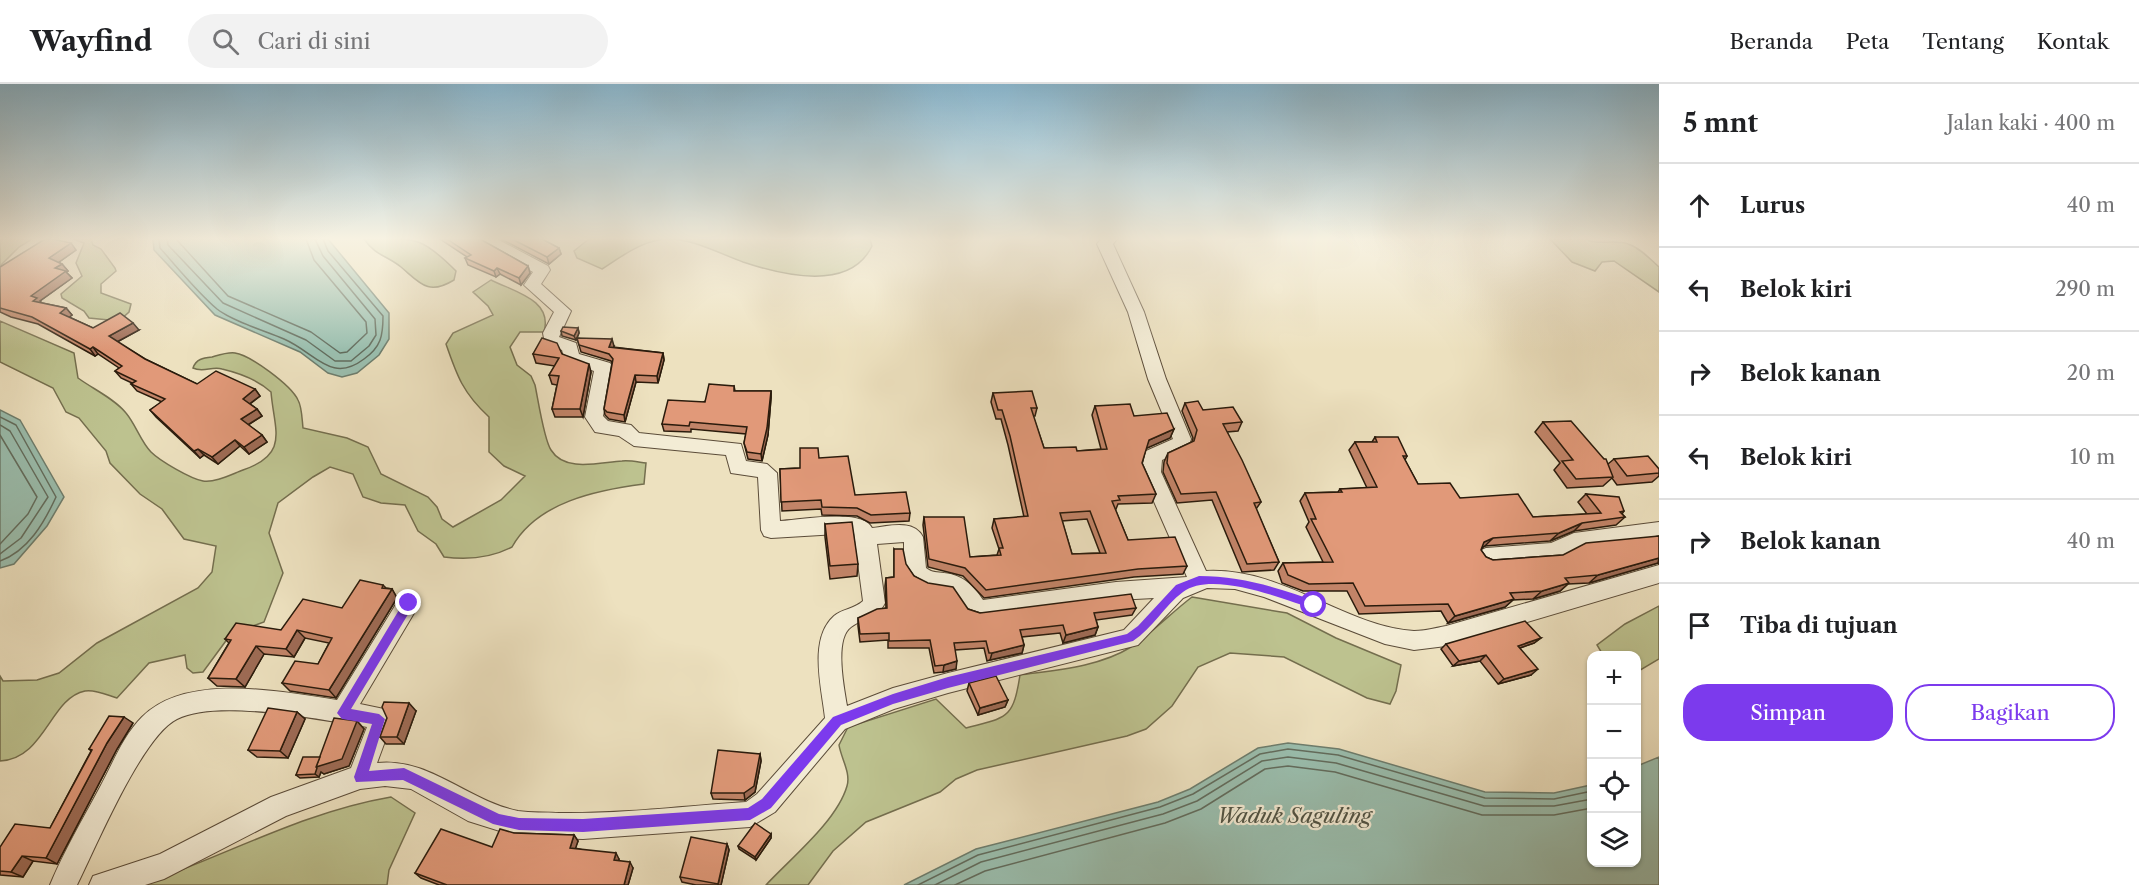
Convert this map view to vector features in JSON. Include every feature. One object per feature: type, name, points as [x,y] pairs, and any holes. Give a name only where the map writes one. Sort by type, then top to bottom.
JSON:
[{"type":"street","points":[[538,276],[532,285],[563,311],[551,333],[551,340],[570,346],[571,357],[604,367],[594,417],[602,427],[624,430],[634,439],[734,449],[738,468],[760,469],[767,473],[771,530],[855,524],[862,528],[866,537],[874,603],[867,612],[839,623],[833,633],[831,668],[837,721]]},
{"type":"street","points":[[1120,276],[1136,312],[1157,379],[1182,439],[1181,444],[1153,456],[1151,472],[1189,584]]},
{"type":"street","points":[[1486,557],[1554,551],[1574,541],[1659,530]]},
{"type":"street","points":[[866,537],[906,532],[913,537],[916,572],[921,577],[956,583],[966,589],[976,608],[980,610],[1105,592],[1224,580],[1264,588],[1410,640],[1446,636],[1659,574]]},
{"type":"street","points":[[102,885],[164,866],[280,806],[360,777],[404,774],[418,779],[477,812],[519,824],[583,826],[750,814],[766,803],[837,721],[893,699],[948,682],[1130,638],[1189,584]]},
{"type":"street","points":[[342,713],[409,603]]},
{"type":"street","points":[[63,885],[136,743],[146,729],[172,708],[208,701],[243,702],[379,719],[360,777]]},
{"type":"green space","points":[[82,276],[110,276],[101,284],[101,293],[131,304],[129,312],[119,321],[89,318],[84,311],[62,298],[61,294]]},
{"type":"green space","points":[[412,276],[455,276],[454,280],[437,287],[419,282]]},
{"type":"green space","points":[[1636,276],[1659,276],[1659,292]]},
{"type":"green space","points":[[491,280],[530,298],[543,312],[544,332],[520,332],[510,347],[517,365],[531,376],[535,385],[551,450],[565,462],[574,464],[625,461],[646,463],[644,484],[588,495],[552,509],[537,519],[512,547],[504,551],[479,557],[453,558],[444,557],[436,544],[418,531],[405,505],[381,503],[363,497],[353,474],[330,467],[278,503],[269,533],[283,573],[264,622],[231,634],[203,672],[193,673],[187,668],[185,655],[149,663],[117,698],[89,691],[73,696],[27,750],[15,758],[0,761],[0,676],[3,681],[37,680],[59,673],[97,643],[198,588],[212,572],[216,546],[184,539],[162,509],[140,494],[110,463],[106,451],[79,418],[66,412],[53,388],[0,362],[0,321],[74,353],[78,378],[121,408],[130,418],[151,452],[176,469],[203,481],[229,476],[258,464],[268,456],[276,439],[271,392],[235,373],[218,368],[200,370],[193,368],[198,361],[203,359],[229,353],[242,355],[270,372],[294,394],[300,406],[303,428],[347,438],[368,447],[381,474],[428,497],[437,507],[442,519],[453,527],[501,500],[525,476],[504,466],[489,452],[489,417],[462,384],[446,344],[453,333],[493,315],[488,306],[473,292]]},
{"type":"green space","points":[[1192,597],[1287,613],[1336,638],[1401,665],[1396,691],[1390,704],[1367,698],[1284,657],[1230,653],[1198,667],[1172,706],[1146,729],[1127,736],[977,770],[956,779],[940,792],[866,822],[833,851],[808,885],[766,885],[824,826],[842,799],[848,776],[839,745],[848,727],[936,699],[966,728],[999,718],[1011,709],[1020,675],[1077,667],[1119,654],[1139,641]]},
{"type":"green space","points":[[1659,606],[1659,659],[1641,670],[1641,651],[1601,651],[1597,645],[1625,624]]},
{"type":"green space","points":[[391,797],[415,813],[389,870],[387,885],[141,885],[295,824],[358,804]]},
{"type":"water","points":[[179,276],[359,276],[389,313],[389,339],[379,355],[357,373],[342,377],[328,373],[300,352],[215,315]]},
{"type":"water","points":[[0,410],[20,420],[64,497],[47,526],[14,564],[0,568]]},
{"type":"water","name":"Waduk Saguling","points":[[1288,743],[1339,749],[1485,792],[1554,793],[1587,786],[1587,867],[1641,867],[1641,764],[1659,757],[1659,885],[904,885],[976,849],[1158,802],[1190,789],[1258,748]]},
{"type":"building","points":[[0,276],[58,276],[31,296],[37,298],[33,301],[66,308],[60,313],[93,328],[120,313],[133,323],[109,336],[145,359],[197,384],[216,371],[255,389],[243,399],[257,409],[241,419],[262,435],[244,447],[235,440],[212,457],[198,449],[194,451],[150,410],[165,399],[131,384],[136,381],[115,371],[122,366],[93,347],[90,349],[32,317],[0,308]]},
{"type":"building","points":[[563,327],[578,328],[574,336],[561,331]]},
{"type":"building","points":[[542,338],[557,343],[562,354],[589,364],[580,409],[552,409],[559,376],[549,375],[559,358],[533,354]]},
{"type":"building","points":[[577,338],[612,339],[609,347],[663,353],[657,376],[635,375],[624,415],[607,412],[604,409],[613,359],[609,354],[579,345]]},
{"type":"building","points":[[709,384],[734,386],[734,391],[771,391],[767,428],[761,454],[747,452],[744,443],[747,427],[690,422],[689,426],[662,424],[668,400],[705,402]]},
{"type":"building","points":[[1032,391],[1037,408],[1031,408],[1044,448],[1076,447],[1077,451],[1107,449],[1095,406],[1130,404],[1134,416],[1167,413],[1174,429],[1149,440],[1142,463],[1156,494],[1118,496],[1120,500],[1112,501],[1128,540],[1175,537],[1187,566],[1138,569],[986,590],[965,568],[929,559],[924,517],[964,517],[970,557],[1001,555],[999,548],[1003,548],[994,519],[1028,516],[1010,436],[1002,410],[998,410],[993,393]],"holes":[[[1090,511],[1106,553],[1072,554],[1060,513]]]},
{"type":"building","points":[[1198,401],[1203,410],[1233,407],[1242,422],[1223,424],[1261,502],[1254,503],[1279,562],[1247,564],[1216,492],[1181,494],[1167,463],[1168,453],[1194,441],[1197,430],[1185,403]]},
{"type":"building","points":[[1571,421],[1606,459],[1613,477],[1576,479],[1562,461],[1573,460],[1543,422]]},
{"type":"building","points":[[1375,437],[1398,437],[1407,456],[1403,456],[1418,484],[1450,483],[1460,498],[1518,494],[1533,517],[1601,513],[1586,494],[1619,497],[1624,511],[1620,512],[1625,517],[1582,523],[1559,533],[1493,538],[1484,542],[1481,550],[1486,557],[1493,560],[1563,555],[1586,543],[1659,536],[1659,558],[1598,575],[1565,578],[1569,583],[1542,591],[1510,593],[1514,599],[1455,616],[1448,604],[1365,606],[1353,583],[1309,584],[1288,575],[1283,563],[1333,562],[1311,519],[1316,519],[1305,493],[1342,492],[1340,489],[1377,487],[1355,442],[1377,442]]},
{"type":"building","points":[[800,448],[818,448],[819,458],[848,456],[855,495],[906,492],[910,513],[871,515],[857,508],[822,507],[821,500],[781,502],[780,469],[800,468]]},
{"type":"building","points":[[1648,456],[1659,469],[1659,473],[1627,476],[1614,459]]},
{"type":"building","points":[[852,522],[858,564],[830,566],[825,524]]},
{"type":"building","points":[[894,549],[903,549],[906,564],[914,576],[928,583],[953,587],[968,609],[980,613],[1131,594],[1136,608],[1094,613],[1098,627],[1066,635],[1063,625],[1020,630],[1024,645],[992,653],[989,653],[986,641],[954,643],[957,661],[935,666],[930,640],[889,641],[889,633],[860,634],[858,618],[877,609],[887,608],[886,578],[894,577]]},
{"type":"building","points":[[360,580],[392,589],[329,690],[282,683],[295,661],[318,664],[332,638],[297,630],[286,649],[256,646],[236,679],[208,678],[231,640],[225,639],[236,623],[281,630],[303,599],[342,608]]},
{"type":"building","points":[[1525,621],[1541,638],[1518,646],[1538,669],[1504,679],[1486,655],[1459,661],[1446,644]]},
{"type":"building","points":[[996,676],[1008,700],[980,708],[969,683]]},
{"type":"building","points":[[384,702],[409,703],[397,737],[380,737],[387,718],[382,707]]},
{"type":"building","points":[[268,708],[297,712],[280,751],[248,750]]},
{"type":"building","points":[[109,716],[124,717],[107,743],[46,858],[22,856],[11,872],[0,871],[0,847],[15,824],[50,828],[92,750],[89,749]]},
{"type":"building","points":[[334,718],[357,721],[342,759],[316,767]]},
{"type":"building","points":[[718,750],[760,754],[754,786],[744,793],[711,793]]},
{"type":"building","points":[[303,757],[320,757],[315,774],[296,775]]},
{"type":"building","points":[[755,823],[771,834],[755,857],[738,846]]},
{"type":"building","points":[[441,829],[492,847],[500,829],[514,833],[574,835],[570,848],[616,853],[614,860],[630,862],[624,885],[447,885],[415,873]]},
{"type":"building","points":[[691,837],[727,844],[718,884],[680,877]]},
{"type":"route","points":[[409,603],[342,713],[379,719],[379,725],[360,777],[404,774],[418,779],[477,812],[498,820],[519,824],[583,826],[750,814],[766,803],[837,721],[893,699],[948,682],[1130,638],[1142,629],[1180,588],[1199,580],[1224,580],[1264,588],[1314,605]]}]
